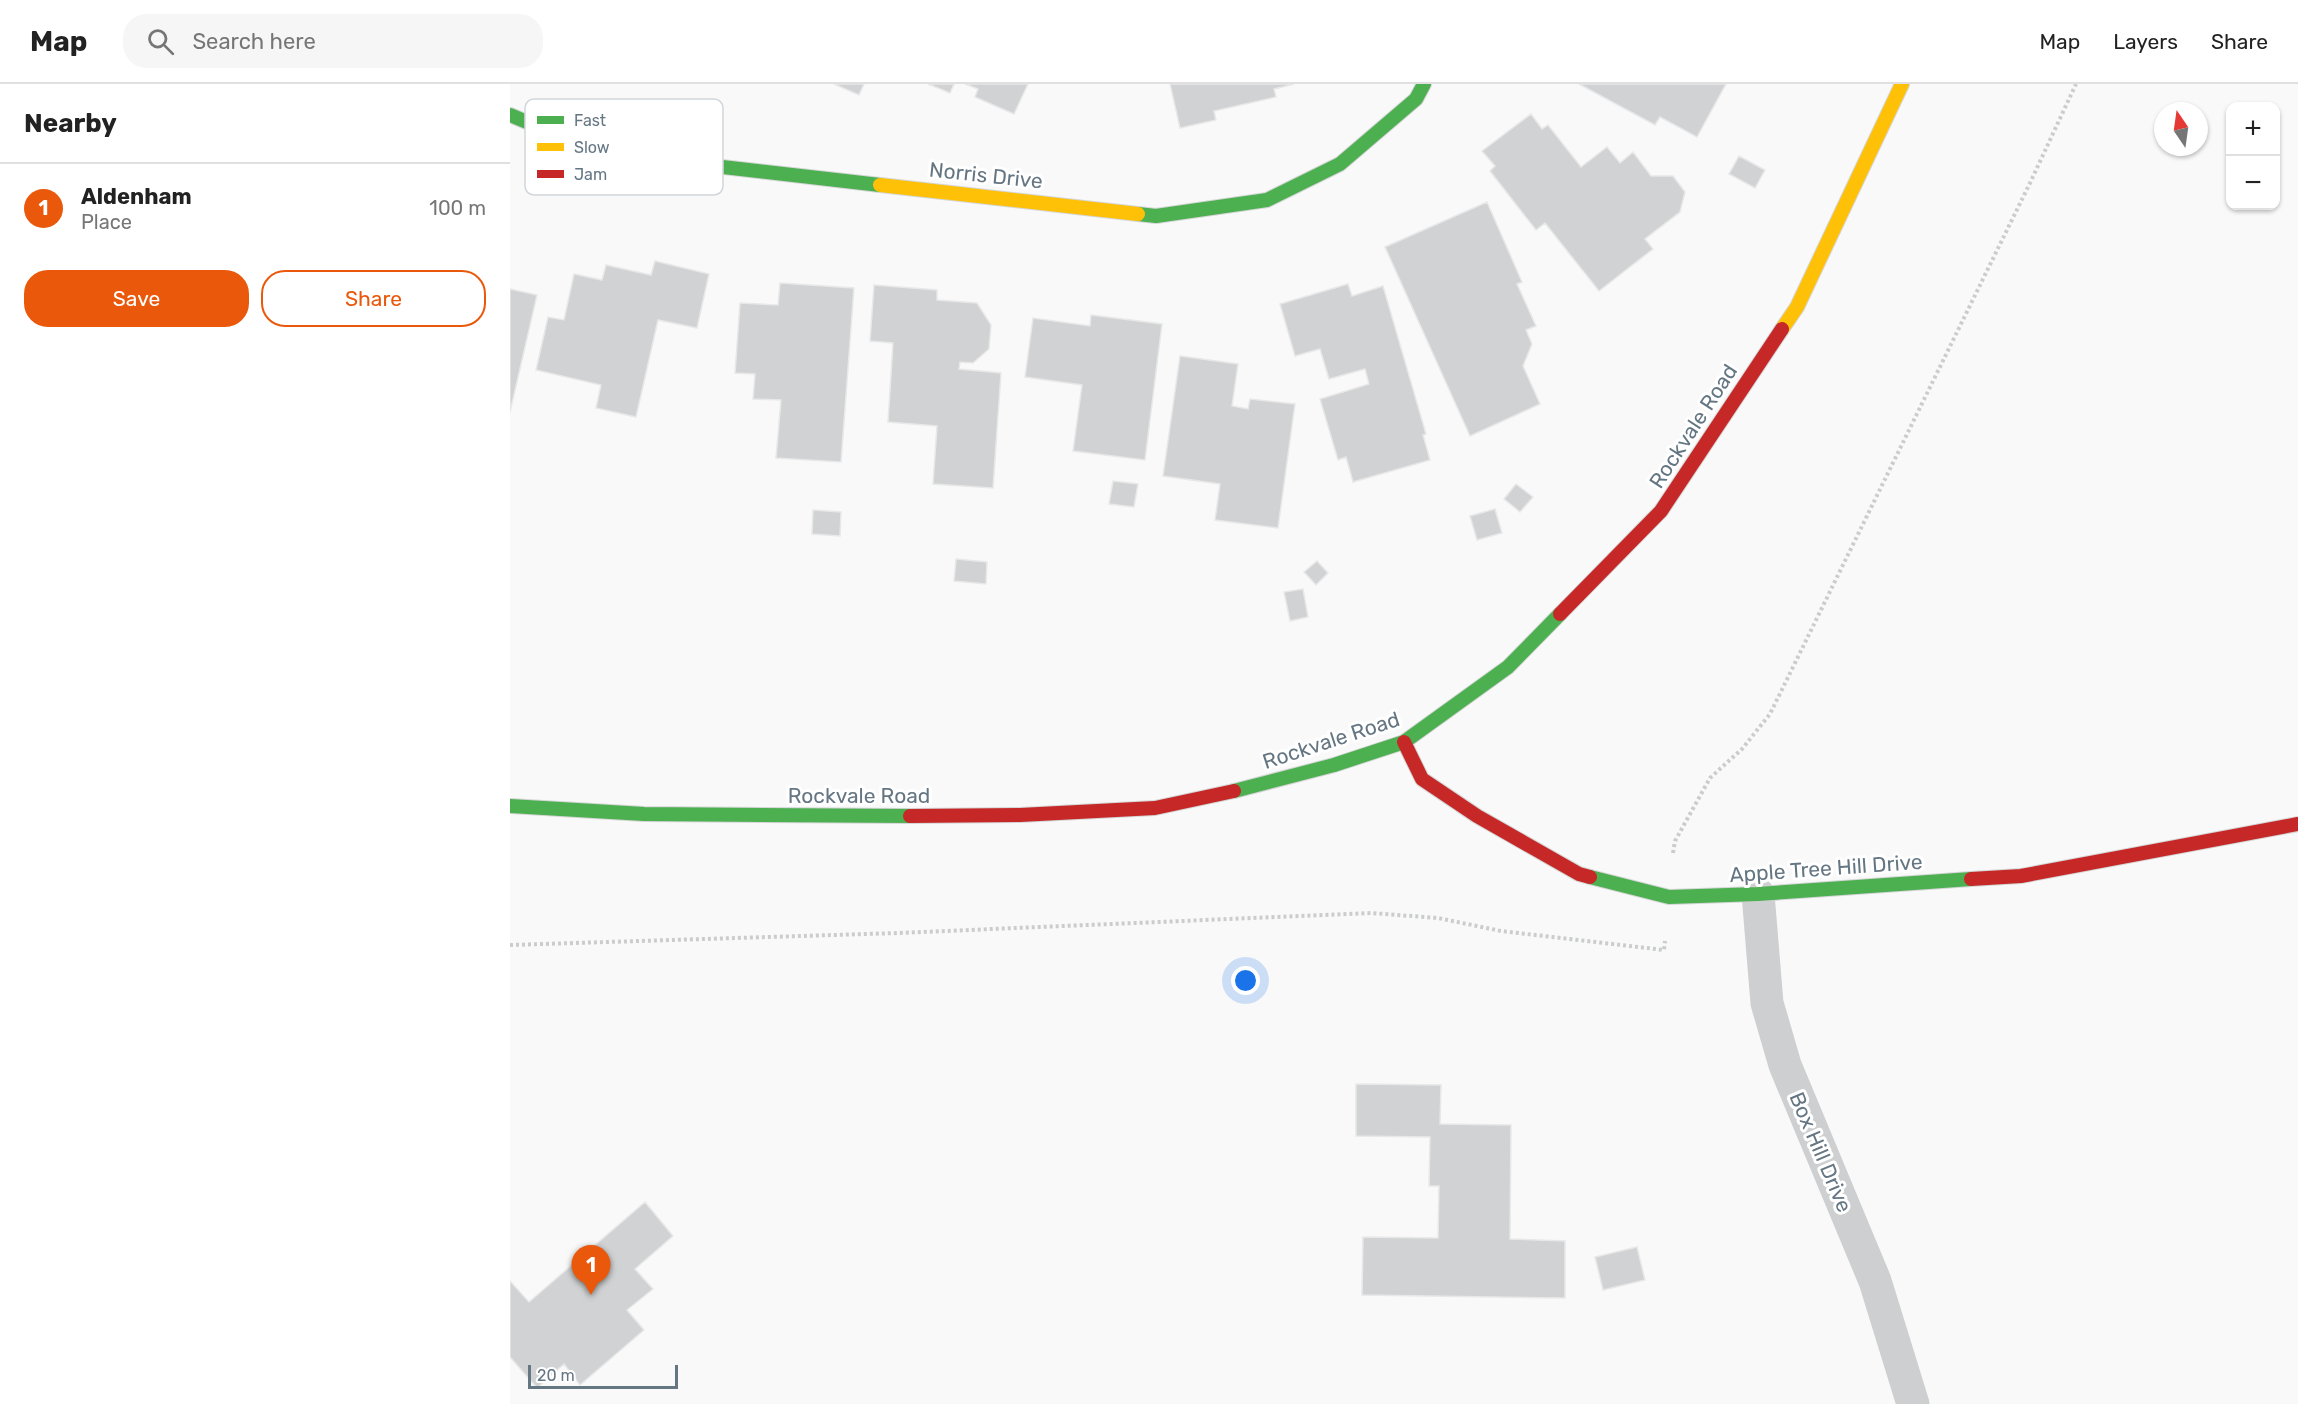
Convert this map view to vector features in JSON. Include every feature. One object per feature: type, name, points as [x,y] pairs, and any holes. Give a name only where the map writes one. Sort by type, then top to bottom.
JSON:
[{"type":"street","name":"Norris Drive","points":[[723,167],[1156,216],[1267,200],[1340,164],[1416,99],[1424,84]]},
{"type":"street","name":"Rockvale Road","points":[[510,806],[644,814],[857,817],[1020,814],[1155,808],[1258,786],[1334,765],[1404,742],[1508,667],[1661,511],[1797,307],[1902,84]]},
{"type":"street","name":"Norris Drive","points":[[510,115],[525,121]]},
{"type":"street","name":"Apple Tree Hill Drive","points":[[1404,742],[1422,779],[1478,816],[1579,874],[1669,897],[1758,894],[2021,876],[2298,824]]},
{"type":"street","name":"Box Hill Drive","points":[[1758,894],[1767,1003],[1785,1065],[1875,1281],[1913,1404]]},
{"type":"path","points":[[1672,859],[1675,841],[1710,778],[1742,749],[1770,714],[2076,84]]},
{"type":"path","points":[[510,945],[898,933],[1371,913],[1438,918],[1501,931],[1664,950],[1666,931]]},
{"type":"building","points":[[834,84],[864,84],[859,95]]},
{"type":"building","points":[[928,84],[954,84],[950,93]]},
{"type":"building","points":[[965,84],[1028,84],[1014,114],[975,97],[978,89]]},
{"type":"building","points":[[1170,84],[1294,84],[1274,89],[1276,97],[1214,111],[1216,120],[1180,128]]},
{"type":"building","points":[[1579,84],[1726,84],[1697,137],[1660,117],[1655,125]]},
{"type":"building","points":[[1531,114],[1542,129],[1548,125],[1581,167],[1607,147],[1620,163],[1633,152],[1651,176],[1673,176],[1685,192],[1680,212],[1645,239],[1653,249],[1599,291],[1545,223],[1536,230],[1490,171],[1495,166],[1482,151]]},
{"type":"building","points":[[1739,156],[1765,170],[1755,188],[1729,174]]},
{"type":"building","points":[[1487,202],[1522,282],[1517,284],[1536,326],[1526,330],[1532,344],[1523,366],[1540,404],[1470,436],[1385,247]]},
{"type":"building","points":[[655,261],[709,274],[697,328],[658,320],[636,417],[596,408],[601,385],[536,370],[548,317],[564,320],[574,274],[602,280],[606,265],[651,275]]},
{"type":"building","points":[[780,283],[854,288],[841,462],[776,458],[781,400],[753,399],[755,374],[735,373],[740,303],[778,305]]},
{"type":"building","points":[[1348,284],[1352,296],[1383,286],[1426,434],[1423,435],[1430,460],[1353,482],[1346,457],[1338,460],[1320,399],[1369,384],[1365,369],[1329,379],[1320,349],[1295,356],[1280,304]]},
{"type":"building","points":[[874,285],[937,290],[937,300],[977,303],[991,325],[989,349],[973,363],[960,362],[959,369],[1001,373],[993,488],[933,484],[937,426],[888,422],[893,343],[870,341]]},
{"type":"building","points":[[510,289],[537,295],[510,412]]},
{"type":"building","points":[[1091,315],[1162,324],[1145,460],[1073,451],[1082,385],[1025,377],[1033,318],[1090,326]]},
{"type":"building","points":[[1180,356],[1238,364],[1232,406],[1248,409],[1250,399],[1295,404],[1278,528],[1215,520],[1220,484],[1163,476]]},
{"type":"building","points":[[1113,481],[1138,484],[1134,507],[1109,504]]},
{"type":"building","points":[[1516,484],[1533,497],[1520,512],[1504,499]]},
{"type":"building","points":[[1495,509],[1502,533],[1477,540],[1470,516]]},
{"type":"building","points":[[813,510],[841,512],[840,536],[812,534]]},
{"type":"building","points":[[956,559],[987,562],[986,584],[954,581]]},
{"type":"building","points":[[1317,561],[1328,573],[1316,585],[1304,572]]},
{"type":"building","points":[[1303,589],[1308,617],[1290,621],[1284,592]]},
{"type":"building","points":[[1356,1084],[1441,1085],[1440,1124],[1511,1125],[1510,1239],[1565,1241],[1565,1298],[1362,1295],[1363,1237],[1438,1238],[1439,1186],[1429,1186],[1430,1137],[1356,1136]]},
{"type":"building","points":[[645,1202],[673,1236],[635,1269],[653,1289],[627,1310],[644,1330],[580,1385],[564,1364],[537,1388],[510,1357],[510,1281],[529,1302]]},
{"type":"building","points":[[1637,1247],[1645,1280],[1603,1290],[1595,1257]]},
{"type":"traffic: fast","points":[[1138,214],[1156,216],[1267,200],[1340,164],[1416,99],[1424,84]]},
{"type":"traffic: fast","points":[[510,115],[525,121]]},
{"type":"traffic: fast","points":[[723,167],[880,185]]},
{"type":"traffic: fast","points":[[1234,791],[1334,765],[1404,742],[1508,667],[1560,614]]},
{"type":"traffic: fast","points":[[510,806],[644,814],[910,816]]},
{"type":"traffic: fast","points":[[1590,877],[1669,897],[1758,894],[1971,879]]},
{"type":"traffic: slow","points":[[1782,329],[1797,307],[1902,84]]},
{"type":"traffic: slow","points":[[880,185],[1138,214]]},
{"type":"traffic: jam","points":[[1560,614],[1661,511],[1782,329]]},
{"type":"traffic: jam","points":[[1404,742],[1422,779],[1477,816],[1579,874],[1590,877]]},
{"type":"traffic: jam","points":[[910,816],[1020,815],[1155,808],[1234,791]]},
{"type":"traffic: jam","points":[[1971,879],[2021,876],[2298,824]]},
{"type":"place","name":"Aldenham","points":[[591,1295]]}]
